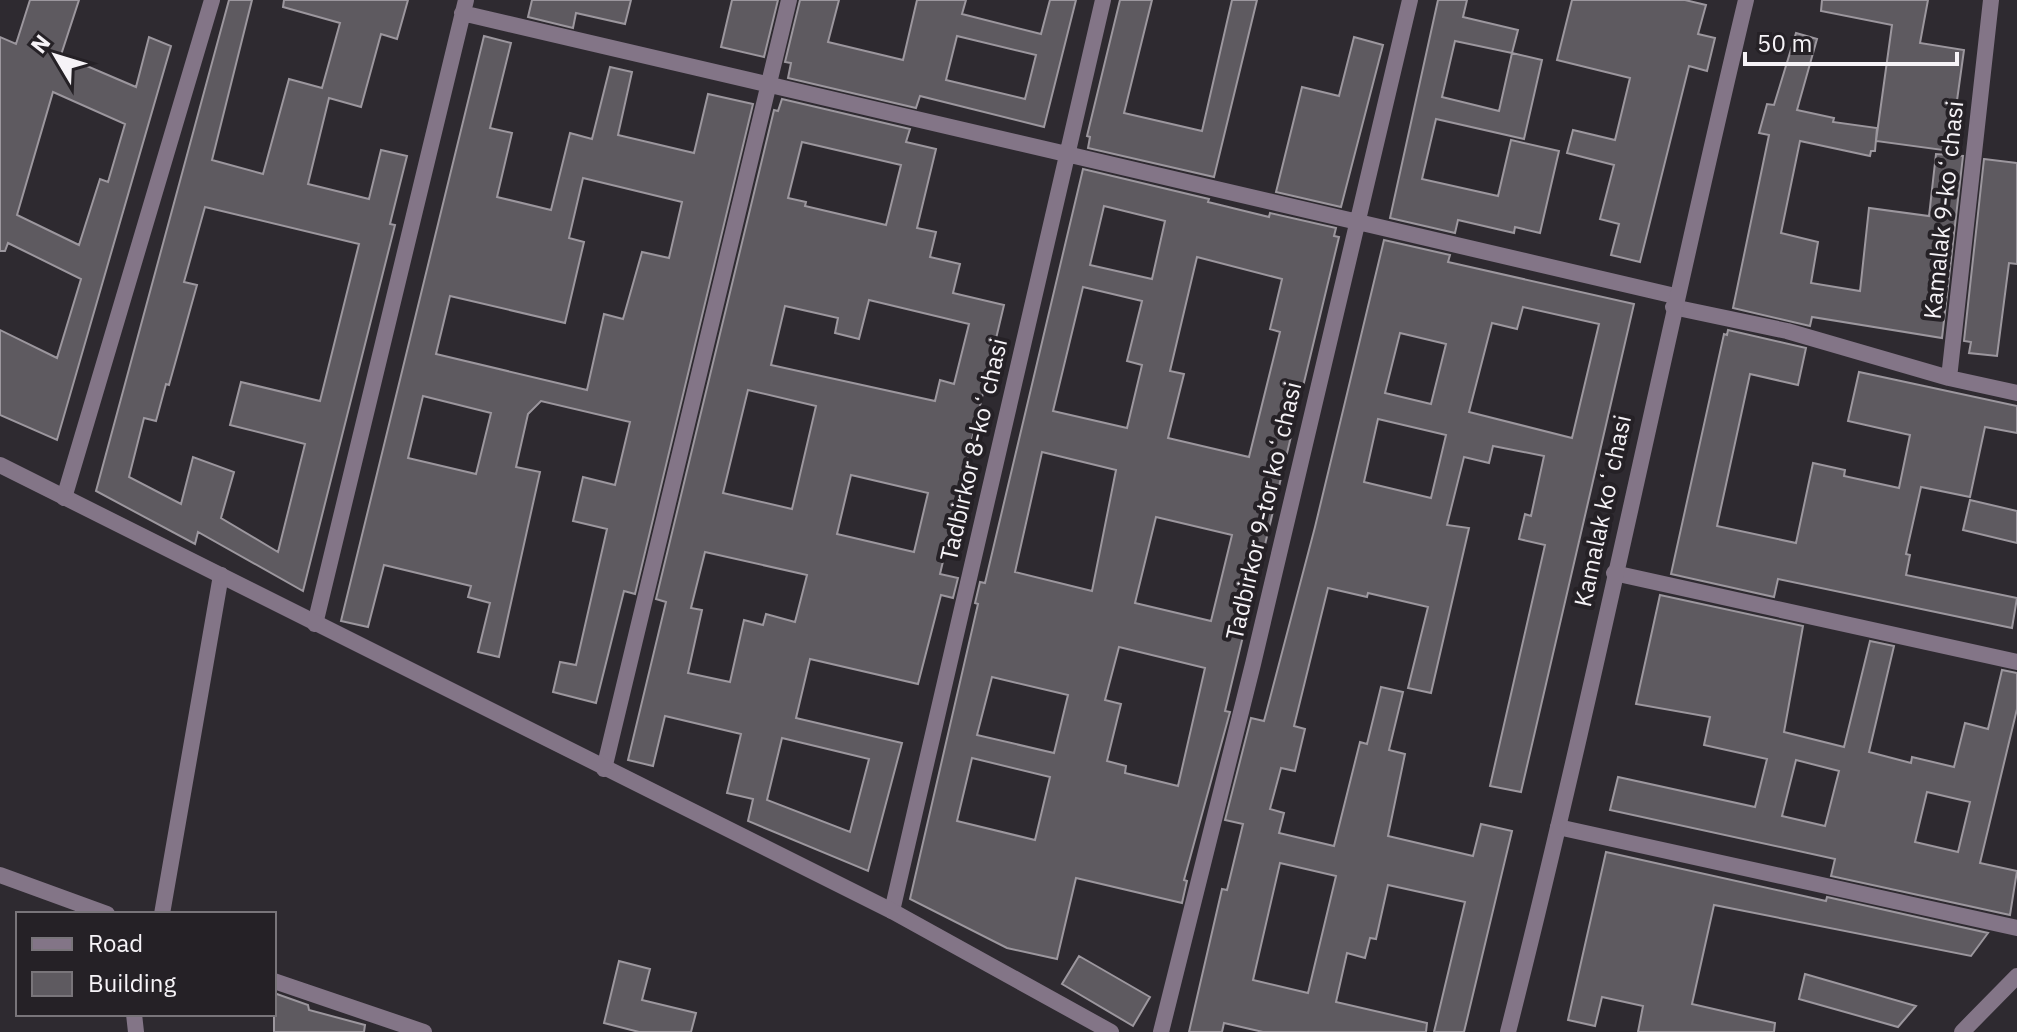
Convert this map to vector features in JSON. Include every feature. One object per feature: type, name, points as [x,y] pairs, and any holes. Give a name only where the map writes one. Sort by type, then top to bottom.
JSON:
[{"type":"street","points":[[64,498],[212,0]]},
{"type":"street","points":[[604,769],[789,0]]},
{"type":"street","name":"Tadbirkor 8-koʻchasi","points":[[892,911],[1103,0]]},
{"type":"street","name":"Tadbirkor 9-tor koʻchasi","points":[[1161,1032],[1253,664],[1410,0]]},
{"type":"street","name":"Kamalak koʻchasi","points":[[1508,1032],[1558,827],[1674,302],[1746,0]]},
{"type":"street","name":"Kamalak 9-koʻchasi","points":[[1949,378],[1991,0]]},
{"type":"street","points":[[315,624],[464,7],[768,86],[1356,219],[1787,331],[1949,378],[2017,393]]},
{"type":"street","points":[[0,465],[892,911],[1111,1032]]},
{"type":"street","points":[[1614,573],[2017,662]]},
{"type":"street","points":[[162,912],[221,575]]},
{"type":"street","points":[[1558,827],[2017,928]]},
{"type":"street","points":[[0,875],[102,912]]},
{"type":"street","points":[[1962,1032],[2017,976]]},
{"type":"street","points":[[276,982],[424,1032]]},
{"type":"building","points":[[30,0],[79,0],[61,55],[136,87],[149,37],[171,46],[57,440],[0,415],[0,330],[57,358],[81,279],[8,243],[5,251],[0,251],[0,37],[16,44]],"holes":[[[53,92],[125,124],[108,182],[100,179],[79,245],[17,215]]]},
{"type":"building","points":[[229,0],[252,0],[212,160],[263,174],[289,79],[322,88],[340,23],[283,7],[284,0],[408,0],[397,39],[381,34],[361,107],[329,98],[308,184],[369,199],[381,150],[407,156],[390,224],[395,225],[303,591],[198,532],[195,544],[96,491]],"holes":[[[205,207],[359,244],[320,401],[241,382],[230,425],[305,444],[278,552],[221,518],[234,472],[193,457],[181,504],[129,477],[144,418],[156,421],[166,384],[169,385],[197,285],[184,282]]]},
{"type":"building","points":[[532,0],[631,0],[625,24],[576,13],[573,28],[528,17]]},
{"type":"building","points":[[732,0],[778,0],[764,57],[721,47]]},
{"type":"building","points":[[800,0],[839,0],[828,42],[903,60],[917,0],[966,0],[962,14],[1041,34],[1050,0],[1076,0],[1044,127],[920,96],[916,108],[788,78],[791,63],[785,62]],"holes":[[[957,36],[1036,55],[1025,99],[946,80]]]},
{"type":"building","points":[[1120,0],[1152,0],[1124,113],[1202,131],[1232,0],[1257,0],[1214,177],[1088,148],[1090,137],[1087,136]]},
{"type":"building","points":[[1438,0],[1467,0],[1463,17],[1518,30],[1512,53],[1542,60],[1524,139],[1436,119],[1422,179],[1498,196],[1511,140],[1559,151],[1540,233],[1515,227],[1514,233],[1458,220],[1455,233],[1390,218]],"holes":[[[1455,41],[1512,53],[1499,111],[1442,97]]]},
{"type":"building","points":[[1572,0],[1685,0],[1706,5],[1698,34],[1715,38],[1707,71],[1689,66],[1640,262],[1611,255],[1619,224],[1600,219],[1614,165],[1567,153],[1573,130],[1615,140],[1630,78],[1557,60]]},
{"type":"building","points":[[1822,0],[1928,0],[1920,43],[1964,50],[1950,151],[1876,141],[1892,25],[1821,11]]},
{"type":"building","points":[[1796,33],[1817,39],[1797,110],[1834,118],[1833,122],[1877,128],[1875,151],[1871,151],[1870,156],[1800,141],[1781,233],[1818,242],[1811,283],[1860,291],[1869,208],[1929,216],[1936,154],[1963,156],[1942,338],[1812,317],[1810,326],[1733,308],[1769,135],[1759,133],[1767,104],[1774,105]]},
{"type":"building","points":[[484,36],[511,43],[490,128],[512,133],[497,197],[551,210],[570,133],[592,139],[610,67],[632,72],[618,135],[694,153],[708,94],[753,104],[635,594],[624,591],[596,703],[553,692],[560,662],[576,665],[607,529],[573,521],[583,477],[615,485],[630,422],[541,401],[528,414],[516,467],[540,472],[499,657],[478,652],[490,603],[468,597],[471,586],[384,565],[368,627],[341,621]],"holes":[[[583,178],[682,202],[669,258],[642,252],[623,319],[604,314],[587,390],[436,354],[450,296],[565,323],[584,242],[569,238]],[[423,396],[491,413],[476,474],[408,458]]]},
{"type":"building","points":[[1354,37],[1383,45],[1341,207],[1276,192],[1302,87],[1339,96]]},
{"type":"building","points":[[782,99],[910,129],[906,142],[936,149],[917,228],[936,232],[930,257],[960,264],[953,293],[1004,305],[940,574],[958,578],[953,598],[941,595],[918,684],[810,659],[796,718],[902,743],[868,871],[748,821],[753,799],[727,793],[741,734],[665,716],[653,766],[628,760],[666,602],[656,599],[774,110],[778,111]],"holes":[[[802,142],[901,165],[886,225],[805,206],[806,202],[788,198]],[[869,300],[969,324],[954,384],[940,380],[935,401],[771,365],[785,306],[838,318],[835,333],[859,339]],[[748,390],[816,406],[792,509],[723,493]],[[851,475],[928,493],[914,552],[837,534]],[[705,552],[807,575],[795,622],[766,614],[763,625],[744,620],[730,682],[688,673],[702,610],[691,608]],[[782,738],[869,759],[850,832],[767,800]]]},
{"type":"building","points":[[1984,159],[2017,163],[2017,264],[2009,263],[1997,356],[1969,353],[1971,342],[1964,341]]},
{"type":"building","points":[[1083,169],[1209,199],[1208,202],[1269,217],[1270,213],[1336,228],[1334,236],[1339,237],[1225,711],[1230,712],[1184,880],[1187,881],[1182,903],[1076,878],[1057,959],[1007,948],[910,899],[978,604],[975,603],[980,582],[985,583]],"holes":[[[1104,206],[1165,221],[1152,279],[1090,265]],[[1197,257],[1282,279],[1270,329],[1280,332],[1249,457],[1168,438],[1184,374],[1170,371]],[[1083,287],[1142,301],[1127,361],[1142,365],[1127,428],[1053,411]],[[1042,452],[1116,470],[1092,591],[1015,572]],[[1156,517],[1232,535],[1211,621],[1135,603]],[[1119,647],[1205,668],[1178,786],[1125,773],[1126,766],[1107,761],[1121,704],[1105,700]],[[992,677],[1068,695],[1054,753],[977,735]],[[972,758],[1050,777],[1035,840],[957,821]]]},
{"type":"building","points":[[1384,240],[1450,255],[1448,262],[1634,304],[1521,792],[1490,786],[1545,545],[1519,539],[1525,514],[1531,516],[1544,456],[1493,446],[1489,463],[1464,457],[1447,525],[1469,528],[1431,693],[1408,688],[1428,607],[1368,593],[1367,597],[1328,588],[1294,726],[1305,729],[1295,771],[1281,768],[1270,809],[1284,813],[1279,833],[1334,846],[1360,742],[1367,744],[1381,687],[1403,692],[1389,750],[1405,754],[1388,836],[1473,856],[1481,824],[1512,831],[1464,1032],[1434,1032],[1465,902],[1388,885],[1376,939],[1370,938],[1365,958],[1347,953],[1336,1002],[1427,1023],[1426,1032],[1263,1032],[1224,1023],[1222,1032],[1189,1032],[1222,889],[1227,890],[1243,824],[1225,820],[1251,718],[1264,721],[1315,527]],"holes":[[[1523,307],[1599,324],[1572,438],[1469,412],[1492,323],[1517,329]],[[1400,333],[1446,344],[1431,404],[1385,393]],[[1378,419],[1446,435],[1431,498],[1364,482]],[[1280,863],[1336,876],[1308,993],[1253,980]]]},
{"type":"building","points":[[1728,330],[1806,348],[1798,385],[1750,374],[1717,526],[1796,543],[1813,463],[1845,470],[1844,476],[1899,488],[1910,435],[1848,421],[1859,372],[2017,406],[2017,433],[1985,427],[1970,497],[1921,487],[1906,554],[1910,555],[1906,575],[2017,598],[2012,628],[1778,579],[1774,597],[1671,574],[1724,334],[1727,335]]},
{"type":"building","points":[[1970,500],[2017,511],[2017,543],[1963,530]]},
{"type":"building","points":[[1660,595],[1803,626],[1784,732],[1844,747],[1870,641],[1894,646],[1869,752],[1911,763],[1912,757],[1954,767],[1965,723],[1988,729],[2002,670],[2017,673],[2017,709],[1980,863],[2017,871],[2010,915],[1831,876],[1835,859],[1610,810],[1618,777],[1755,807],[1767,759],[1704,745],[1710,717],[1636,704]],"holes":[[[1796,760],[1839,771],[1825,826],[1782,816]],[[1927,792],[1970,802],[1958,852],[1915,842]]]},
{"type":"building","points":[[1606,852],[1988,933],[1971,956],[1714,905],[1692,1004],[1775,1023],[1774,1032],[1638,1032],[1643,1006],[1602,997],[1595,1026],[1568,1020]]},
{"type":"building","points":[[1079,956],[1150,997],[1133,1026],[1062,984]]},
{"type":"building","points":[[619,961],[650,969],[642,1000],[696,1013],[691,1032],[639,1032],[604,1023]]},
{"type":"building","points":[[1805,974],[1916,1006],[1898,1027],[1799,999]]},
{"type":"building","points":[[276,994],[308,1005],[309,1010],[365,1025],[364,1032],[274,1032]]}]
